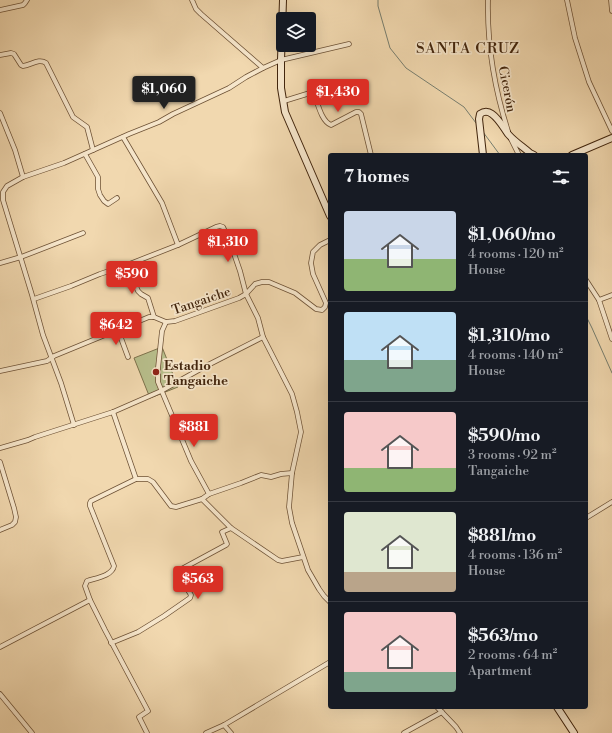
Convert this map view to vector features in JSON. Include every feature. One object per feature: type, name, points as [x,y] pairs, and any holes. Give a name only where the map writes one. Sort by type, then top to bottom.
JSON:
[{"type":"main road","points":[[283,0],[281,60],[285,112],[328,211]]},
{"type":"main road","points":[[483,153],[479,119],[482,112],[492,114],[509,134],[530,153]]},
{"type":"main road","points":[[577,153],[612,138]]},
{"type":"main road","points":[[558,709],[574,733]]},
{"type":"street","points":[[0,10],[22,5],[26,3],[27,0]]},
{"type":"street","points":[[192,0],[196,9],[201,14],[263,68]]},
{"type":"street","name":"Cicerón","points":[[488,0],[488,21],[491,50],[501,110],[509,134],[518,153]]},
{"type":"street","points":[[567,0],[575,38],[589,82],[612,131]]},
{"type":"street","points":[[611,0],[612,11]]},
{"type":"street","points":[[74,425],[61,383],[43,335],[34,299],[2,200],[3,192],[7,186],[23,177],[38,173],[160,122],[173,114],[229,88],[246,77],[281,60],[349,44]]},
{"type":"street","points":[[0,55],[10,53],[14,54],[23,66],[39,61],[43,61],[46,64],[73,117],[87,127],[93,150]]},
{"type":"street","points":[[284,101],[313,93],[323,119],[331,126],[356,112],[359,112],[361,114],[371,153]]},
{"type":"street","points":[[0,113],[15,150],[23,177]]},
{"type":"street","points":[[123,137],[162,203],[178,245]]},
{"type":"street","points":[[85,154],[98,177],[98,189],[104,201],[108,204],[117,198]]},
{"type":"street","points":[[34,299],[178,245],[220,226],[223,227],[240,271],[246,294],[258,318],[264,337],[292,394],[301,432],[292,473],[289,507],[292,523],[308,570],[319,589],[328,600]]},
{"type":"street","points":[[0,263],[21,257],[83,233]]},
{"type":"street","name":"Tangaiche","points":[[154,317],[166,322],[175,321],[239,298],[246,294],[255,284],[262,282],[269,282],[295,293],[316,309],[322,310],[326,303],[313,274],[311,263],[313,252],[320,245],[328,241]]},
{"type":"street","points":[[0,371],[47,361],[148,317],[154,317],[148,298],[138,291],[127,265]]},
{"type":"street","points":[[588,283],[599,300],[612,339]]},
{"type":"street","points":[[599,300],[612,295]]},
{"type":"street","points":[[166,322],[162,331],[158,382],[191,461],[209,494]]},
{"type":"street","points":[[118,330],[128,358]]},
{"type":"street","points":[[0,446],[28,440],[113,412],[161,391],[206,366],[264,337]]},
{"type":"street","points":[[113,412],[136,479]]},
{"type":"street","points":[[0,462],[16,517],[15,522],[12,525],[0,530]]},
{"type":"street","points":[[147,733],[139,717],[148,711],[111,643],[90,600],[85,586],[86,582],[109,574],[113,570],[114,566],[90,506],[90,502],[136,479],[148,478],[169,504],[174,507],[202,499],[209,494],[261,475],[272,477],[292,473]]},
{"type":"street","points":[[202,499],[231,528],[278,560],[282,561],[303,557]]},
{"type":"street","points":[[588,517],[612,502]]},
{"type":"street","points":[[111,643],[138,632],[190,598],[191,596],[178,574],[178,571],[226,546],[227,544],[222,532],[231,528]]},
{"type":"street","points":[[0,647],[90,600]]},
{"type":"street","points":[[206,733],[224,725],[328,663]]},
{"type":"street","points":[[0,694],[32,733]]},
{"type":"street","points":[[439,709],[460,733]]},
{"type":"street","points":[[404,733],[442,712]]},
{"type":"street","points":[[224,725],[231,733]]},
{"type":"green space","points":[[162,347],[178,387],[150,398],[134,358]]},
{"type":"waterway","points":[[378,0],[378,6],[390,48],[406,68],[464,107],[476,123]]},
{"type":"waterway","points":[[483,132],[499,153]]},
{"type":"waterway","points":[[588,320],[612,373]]},
{"type":"place","name":"Estadio Tangaiche","points":[[156,372]]},
{"type":"district","name":"SANTA CRUZ","points":[[468,48]]}]
